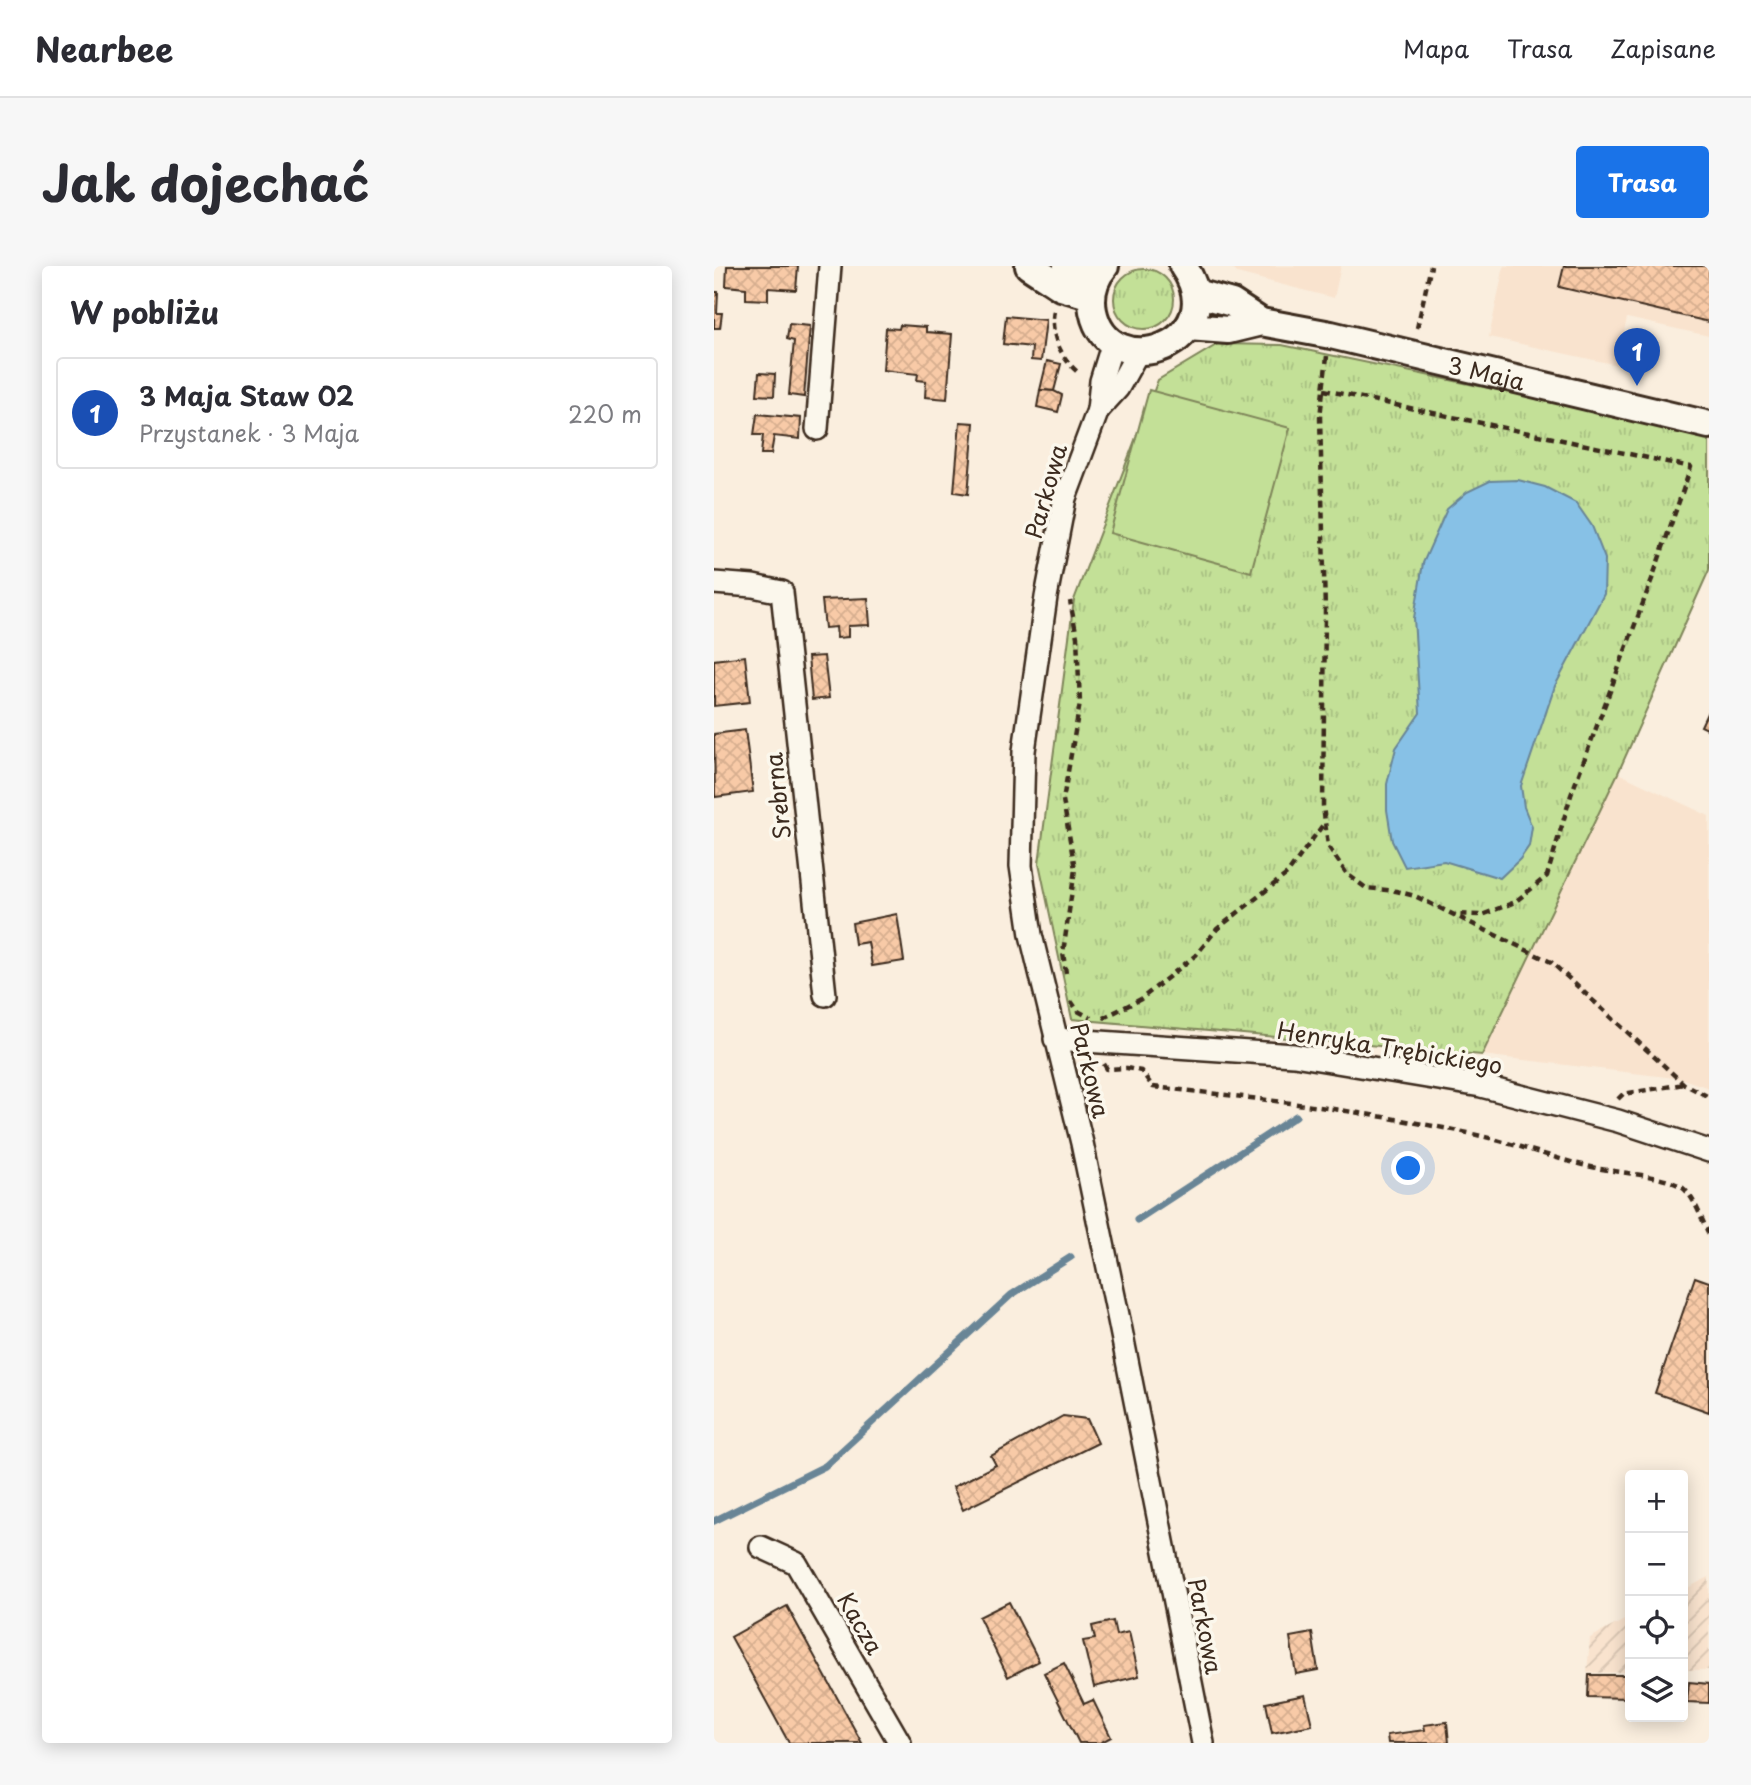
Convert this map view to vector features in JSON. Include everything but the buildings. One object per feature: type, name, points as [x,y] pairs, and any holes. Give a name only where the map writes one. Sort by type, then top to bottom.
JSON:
[{"type":"street","points":[[817,429],[830,266]]},
{"type":"street","points":[[1029,266],[1061,287],[1099,278]]},
{"type":"street","points":[[1067,266],[1099,278]]},
{"type":"street","points":[[1099,278],[1094,314],[1101,329],[1113,342],[1138,352],[1153,351],[1167,347],[1179,339],[1195,311],[1196,293],[1191,277],[1183,266]]},
{"type":"street","name":"3 Maja","points":[[1196,293],[1232,303],[1261,322],[1331,335],[1709,425]]},
{"type":"street","name":"3 Maja","points":[[1188,327],[1228,330],[1261,322]]},
{"type":"street","name":"Parkowa","points":[[1113,342],[1101,382],[1098,410],[1065,498],[1046,597],[1024,751],[1021,866],[1031,935],[1082,1143],[1203,1743]]},
{"type":"street","name":"Parkowa","points":[[1098,410],[1118,388],[1138,352]]},
{"type":"street","name":"Srebrna","points":[[714,583],[753,586],[782,592],[825,995]]},
{"type":"street","name":"Henryka Trębickiego","points":[[1055,1039],[1294,1055],[1481,1086],[1601,1117],[1709,1151]]},
{"type":"street","name":"Kacza","points":[[761,1547],[796,1563],[900,1743]]},
{"type":"path","points":[[1417,328],[1431,266]]},
{"type":"path","points":[[1055,310],[1052,323],[1063,354],[1079,373],[1088,376]]},
{"type":"path","points":[[1331,335],[1320,417],[1325,611],[1323,806],[1328,846],[1347,874],[1366,888],[1415,896],[1551,962],[1684,1084],[1709,1097]]},
{"type":"path","points":[[1324,390],[1691,467],[1653,579],[1570,795],[1547,876],[1515,902],[1482,915],[1450,914]]},
{"type":"path","points":[[1066,976],[1063,953],[1075,869],[1063,800],[1080,703],[1077,637],[1069,597]]},
{"type":"path","points":[[1070,999],[1078,1012],[1092,1018],[1104,1018],[1141,999],[1196,955],[1217,929],[1287,874],[1325,822]]},
{"type":"path","points":[[1103,1061],[1107,1069],[1127,1068],[1141,1071],[1153,1087],[1310,1104],[1467,1133],[1520,1145],[1594,1168],[1653,1178],[1682,1187],[1689,1194],[1709,1234]]},
{"type":"path","points":[[1601,1117],[1623,1094],[1684,1084]]},
{"type":"shaded area","points":[[1231,266],[1341,266],[1334,298],[1237,273]]},
{"type":"shaded area","points":[[1504,266],[1709,266],[1709,336],[1627,318],[1617,365],[1489,337]]},
{"type":"shaded area","points":[[1618,773],[1709,816],[1709,1088],[1683,1079],[1482,1055]]},
{"type":"shaded area","points":[[1709,1577],[1709,1670],[1688,1670],[1688,1588]]},
{"type":"shaded area","points":[[1625,1620],[1625,1672],[1587,1673],[1590,1638]]},
{"type":"green space","points":[[1144,269],[1161,274],[1169,282],[1174,299],[1169,316],[1161,324],[1144,329],[1127,324],[1119,316],[1114,299],[1119,282],[1127,274]]},
{"type":"green space","points":[[1218,344],[1282,345],[1709,434],[1709,570],[1618,773],[1482,1055],[1072,1019],[1039,863],[1074,600],[1158,380]]},
{"type":"green space","points":[[1149,390],[1290,428],[1251,572],[1110,533]]},
{"type":"water","points":[[1518,480],[1545,487],[1576,503],[1592,526],[1605,559],[1604,594],[1555,686],[1521,786],[1524,807],[1532,827],[1529,846],[1520,859],[1500,878],[1444,861],[1405,867],[1392,841],[1387,810],[1387,784],[1396,748],[1420,713],[1414,618],[1423,563],[1447,509],[1467,492],[1490,481]]},
{"type":"waterway","points":[[1137,1220],[1296,1116]]},
{"type":"waterway","points":[[714,1521],[825,1466],[1011,1295],[1071,1257]]},
{"type":"place","name":"3 Maja Staw 02","points":[[1637,386]]}]
